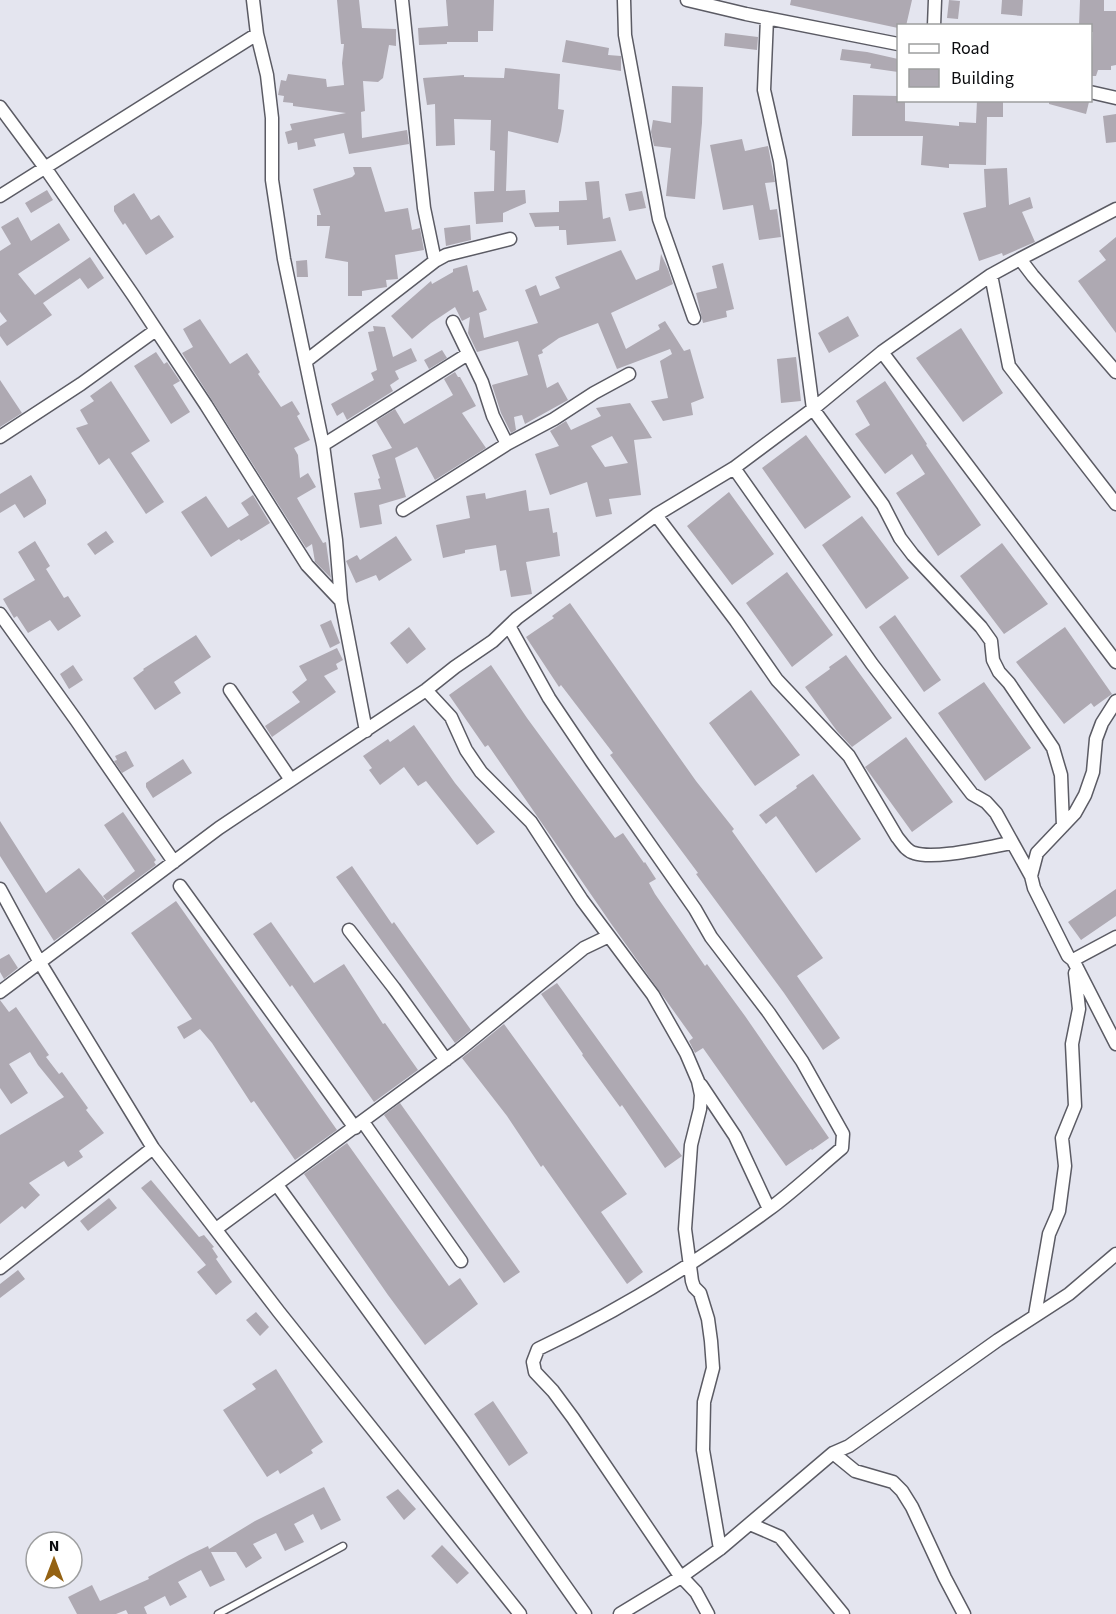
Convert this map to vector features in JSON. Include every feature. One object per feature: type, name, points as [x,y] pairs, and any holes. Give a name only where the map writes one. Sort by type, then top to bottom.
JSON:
[{"type":"street","points":[[253,0],[257,34],[267,75],[272,118],[272,180],[284,259],[322,445],[336,540],[341,601],[366,731]]},
{"type":"street","points":[[402,0],[424,208],[435,261]]},
{"type":"street","points":[[624,0],[625,35],[659,219],[694,318]]},
{"type":"street","points":[[687,0],[897,44]]},
{"type":"street","points":[[934,24],[935,0]]},
{"type":"street","points":[[767,18],[764,90],[780,161],[813,409],[882,505],[900,538],[913,555],[981,627],[991,641],[993,660],[999,672],[1053,748],[1061,775],[1063,826]]},
{"type":"street","points":[[0,196],[257,34]]},
{"type":"street","points":[[1092,92],[1116,98]]},
{"type":"street","points":[[0,106],[156,330],[307,565],[341,601]]},
{"type":"street","points":[[0,992],[219,828],[426,690],[656,515],[734,468],[813,409],[882,352],[991,274],[1116,209]]},
{"type":"street","points":[[306,361],[435,261],[446,255],[510,239]]},
{"type":"street","points":[[1020,259],[1066,316],[1116,372]]},
{"type":"street","points":[[991,274],[1009,366],[1116,504]]},
{"type":"street","points":[[453,322],[482,382],[493,416],[507,444]]},
{"type":"street","points":[[0,437],[81,384],[156,330]]},
{"type":"street","points":[[882,352],[1116,662]]},
{"type":"street","points":[[322,445],[468,354]]},
{"type":"street","points":[[403,510],[507,444],[629,374]]},
{"type":"street","points":[[734,468],[872,664],[972,794],[986,802],[996,813],[1031,876],[1034,888],[1068,956],[1073,960],[1116,1044]]},
{"type":"street","points":[[656,515],[736,621],[777,680],[849,756],[897,837],[906,848],[913,853],[928,855],[1012,843]]},
{"type":"street","points":[[0,614],[174,862]]},
{"type":"street","points":[[509,626],[555,707],[644,840],[695,909],[711,937],[802,1061],[843,1134],[842,1149],[769,1209],[690,1264],[611,1312],[538,1349],[533,1362],[535,1372],[573,1418],[681,1576],[696,1592],[708,1614]]},
{"type":"street","points":[[230,690],[291,780]]},
{"type":"street","points":[[426,690],[451,717],[466,750],[482,772],[531,822],[582,900],[653,995],[686,1053],[698,1081],[735,1136],[769,1209]]},
{"type":"street","points":[[1031,876],[1037,853],[1075,813],[1089,785],[1096,739],[1102,723],[1116,701]]},
{"type":"street","points":[[180,886],[461,1261]]},
{"type":"street","points":[[0,889],[39,961],[153,1149],[279,1312],[520,1614]]},
{"type":"street","points":[[349,930],[394,987],[446,1060]]},
{"type":"street","points":[[216,1229],[446,1060],[584,948],[609,936]]},
{"type":"street","points":[[1073,960],[1116,937]]},
{"type":"street","points":[[1035,1315],[1049,1234],[1059,1211],[1065,1166],[1062,1138],[1076,1106],[1072,1044],[1079,1009],[1073,960]]},
{"type":"street","points":[[698,1081],[700,1109],[691,1145],[685,1229],[692,1281],[700,1293],[711,1341],[713,1368],[704,1402],[703,1450],[720,1549]]},
{"type":"street","points":[[0,1268],[153,1149]]},
{"type":"street","points":[[277,1185],[585,1614]]},
{"type":"street","points":[[620,1614],[720,1549],[833,1453],[849,1446],[1035,1315],[1069,1294],[1116,1254]]},
{"type":"street","points":[[833,1453],[855,1471],[893,1482],[902,1491],[964,1614]]},
{"type":"street","points":[[750,1524],[780,1536],[843,1614]]},
{"type":"lane","points":[[218,1614],[343,1546]]},
{"type":"building","points":[[337,0],[359,0],[362,28],[396,29],[396,46],[389,45],[383,78],[378,82],[363,81],[365,111],[361,112],[362,138],[407,130],[409,144],[349,154],[344,133],[314,139],[316,146],[298,150],[297,142],[288,144],[285,132],[292,130],[290,124],[346,113],[293,106],[293,103],[283,102],[284,96],[278,95],[281,80],[286,81],[288,74],[326,79],[327,87],[344,85],[342,63],[344,44],[341,44]]},
{"type":"building","points":[[446,0],[494,0],[493,31],[478,31],[478,42],[419,45],[418,28],[448,26]]},
{"type":"building","points":[[791,0],[912,0],[906,24],[897,24],[897,28],[790,5]]},
{"type":"building","points":[[949,0],[960,1],[958,19],[947,18]]},
{"type":"building","points":[[1002,0],[1023,0],[1022,16],[1001,14]]},
{"type":"building","points":[[1080,0],[1104,0],[1104,11],[1116,11],[1116,65],[1111,66],[1111,70],[1098,70],[1096,76],[1092,76],[1092,24],[1079,24]]},
{"type":"building","points":[[725,33],[758,37],[757,50],[724,46]]},
{"type":"building","points":[[566,40],[609,48],[608,55],[621,56],[621,71],[562,62]]},
{"type":"building","points":[[842,49],[867,52],[897,59],[897,72],[870,68],[871,64],[840,60]]},
{"type":"building","points":[[505,68],[560,74],[558,109],[564,110],[561,131],[558,143],[508,131],[506,191],[525,190],[526,203],[503,213],[503,222],[476,224],[474,192],[494,191],[495,151],[490,150],[491,120],[454,119],[455,145],[436,146],[435,104],[427,105],[423,78],[464,75],[464,77],[504,78]]},
{"type":"building","points":[[672,86],[703,87],[695,199],[666,196],[671,148],[654,146],[651,132],[653,120],[671,123]]},
{"type":"building","points":[[853,95],[897,96],[897,102],[905,102],[905,121],[959,126],[959,122],[976,123],[977,102],[1003,102],[1003,117],[987,117],[986,165],[949,164],[949,168],[921,165],[923,136],[852,136]]},
{"type":"building","points":[[1049,102],[1089,102],[1086,114],[1049,104]]},
{"type":"building","points":[[1116,114],[1116,142],[1106,143],[1103,116]]},
{"type":"building","points":[[742,139],[745,151],[768,146],[775,182],[765,183],[770,210],[777,209],[781,237],[759,240],[753,205],[723,210],[710,145]]},
{"type":"building","points":[[353,167],[371,167],[385,212],[408,208],[412,230],[420,228],[424,250],[395,255],[398,279],[386,280],[387,287],[362,291],[362,296],[348,296],[348,262],[325,258],[330,226],[317,226],[317,215],[321,215],[313,189],[352,177],[355,174]]},
{"type":"building","points":[[1007,168],[1009,205],[1030,197],[1033,208],[1022,212],[1035,242],[1003,256],[1002,253],[979,261],[963,213],[986,207],[984,169]]},
{"type":"building","points":[[599,181],[603,219],[610,217],[616,241],[567,245],[566,230],[559,230],[559,226],[535,227],[529,213],[559,212],[559,201],[587,200],[585,182]]},
{"type":"building","points":[[47,190],[53,200],[31,213],[25,203]]},
{"type":"building","points":[[642,191],[646,208],[629,211],[625,194]]},
{"type":"building","points":[[134,193],[151,220],[159,215],[174,237],[146,255],[125,223],[123,225],[114,211],[114,206]]},
{"type":"building","points":[[18,217],[31,241],[59,223],[70,240],[18,274],[35,295],[90,257],[104,278],[88,289],[80,278],[43,303],[52,315],[7,346],[0,336],[0,326],[7,321],[0,312],[0,251],[11,244],[1,227]]},
{"type":"building","points":[[470,225],[471,240],[446,246],[444,228]]},
{"type":"building","points":[[1116,237],[1116,333],[1078,281],[1106,260],[1099,251]]},
{"type":"building","points":[[621,250],[636,280],[659,270],[661,254],[668,269],[673,284],[611,313],[626,349],[660,329],[658,325],[665,321],[684,351],[690,349],[704,398],[691,403],[693,415],[663,421],[651,401],[668,398],[660,361],[672,354],[670,349],[617,369],[598,323],[559,338],[538,355],[547,388],[558,382],[568,400],[525,424],[522,415],[514,417],[516,430],[511,433],[501,413],[492,385],[528,375],[518,341],[477,352],[468,333],[470,317],[462,321],[455,307],[412,339],[391,316],[431,281],[432,284],[453,272],[453,269],[467,265],[473,292],[478,290],[487,310],[479,313],[484,338],[538,323],[525,290],[536,285],[540,296],[560,288],[555,277]]},
{"type":"building","points":[[307,260],[308,277],[297,277],[296,261]]},
{"type":"building","points":[[723,263],[734,309],[726,311],[727,317],[703,323],[696,293],[717,288],[712,266]]},
{"type":"building","points":[[848,316],[859,336],[829,353],[818,333]]},
{"type":"building","points":[[200,319],[230,364],[247,353],[260,372],[258,374],[281,407],[292,401],[300,414],[297,416],[310,440],[294,448],[298,455],[300,478],[308,473],[316,487],[297,498],[323,543],[326,542],[331,578],[315,562],[312,544],[306,548],[182,353],[193,347],[183,329]]},
{"type":"building","points":[[373,326],[385,327],[393,357],[411,348],[417,361],[395,371],[399,379],[390,385],[393,391],[347,420],[343,412],[337,416],[331,404],[374,380],[371,373],[377,370],[368,332],[374,331]]},
{"type":"building","points":[[961,328],[1003,393],[963,422],[916,358]]},
{"type":"building","points":[[442,350],[447,358],[429,369],[424,360]]},
{"type":"building","points":[[156,352],[164,364],[167,362],[180,381],[173,385],[190,412],[171,424],[134,366]]},
{"type":"building","points":[[796,357],[801,401],[781,403],[777,359]]},
{"type":"building","points":[[455,372],[476,406],[462,413],[486,448],[435,480],[417,447],[395,458],[406,497],[379,505],[382,524],[360,528],[354,493],[381,489],[378,479],[380,478],[372,455],[392,448],[376,421],[395,409],[404,424],[453,395],[444,379]]},
{"type":"building","points":[[0,380],[22,413],[0,427]]},
{"type":"building","points":[[111,381],[150,441],[131,453],[164,502],[146,514],[109,458],[99,465],[76,428],[88,424],[80,410],[94,401],[90,396]]},
{"type":"building","points":[[885,381],[981,525],[938,556],[896,493],[925,474],[912,454],[885,474],[855,434],[870,425],[856,401]]},
{"type":"building","points":[[630,403],[652,438],[634,440],[641,495],[609,499],[612,514],[596,517],[587,482],[550,495],[535,454],[559,446],[550,431],[566,421],[571,430],[601,416],[596,408]],"holes":[[[612,436],[628,463],[605,467],[591,446]]]},
{"type":"building","points":[[806,435],[851,497],[805,529],[762,468]]},
{"type":"building","points":[[31,475],[46,500],[46,504],[24,518],[15,504],[0,513],[0,494]]},
{"type":"building","points":[[526,490],[529,511],[549,508],[553,533],[557,532],[560,556],[526,562],[532,594],[511,597],[506,570],[500,571],[496,545],[465,550],[465,553],[443,558],[436,525],[470,518],[466,496],[485,493],[486,499]]},
{"type":"building","points":[[729,492],[774,554],[732,585],[687,526]]},
{"type":"building","points":[[253,495],[270,523],[211,557],[181,512],[206,496],[228,528],[249,515],[241,503]]},
{"type":"building","points":[[862,516],[909,578],[866,609],[822,545]]},
{"type":"building","points":[[106,531],[114,542],[95,555],[87,544]]},
{"type":"building","points":[[396,536],[412,560],[379,581],[376,575],[356,583],[346,561],[357,555],[360,560]]},
{"type":"building","points":[[35,541],[50,566],[46,569],[64,598],[68,596],[81,616],[58,631],[50,620],[28,633],[17,616],[14,618],[3,599],[35,580],[18,552]]},
{"type":"building","points":[[1002,543],[1048,604],[1004,634],[960,576]]},
{"type":"building","points":[[787,572],[833,635],[792,667],[746,603]]},
{"type":"building","points":[[570,603],[696,781],[734,829],[732,831],[823,958],[797,976],[840,1038],[823,1050],[696,874],[698,873],[610,755],[613,753],[561,685],[559,687],[526,637],[554,618],[552,616]]},
{"type":"building","points":[[895,615],[941,680],[924,692],[879,627]]},
{"type":"building","points":[[331,620],[340,643],[330,648],[320,625]]},
{"type":"building","points":[[409,627],[426,649],[407,664],[390,643]]},
{"type":"building","points":[[1065,627],[1112,694],[1094,707],[1091,703],[1064,724],[1016,662]]},
{"type":"building","points":[[196,635],[211,657],[174,682],[181,693],[155,710],[133,678]]},
{"type":"building","points":[[337,648],[343,660],[336,664],[338,669],[324,676],[336,692],[272,737],[265,726],[300,702],[292,692],[307,680],[299,666]]},
{"type":"building","points":[[846,655],[892,718],[852,747],[837,731],[805,687]]},
{"type":"building","points":[[73,665],[83,680],[69,689],[60,674]]},
{"type":"building","points":[[491,665],[615,838],[623,833],[645,862],[656,879],[649,883],[655,894],[705,966],[707,964],[745,1016],[829,1138],[812,1150],[786,1166],[703,1048],[695,1053],[689,1041],[693,1038],[488,745],[485,747],[449,695]]},
{"type":"building","points":[[984,682],[1031,748],[985,781],[938,713]]},
{"type":"building","points":[[751,690],[800,755],[755,786],[709,723]]},
{"type":"building","points":[[414,725],[455,783],[495,832],[477,845],[426,781],[418,786],[404,767],[380,785],[369,770],[372,768],[363,756],[388,739],[390,742]]},
{"type":"building","points":[[906,737],[953,802],[912,832],[865,767]]},
{"type":"building","points":[[126,751],[134,766],[122,773],[114,761],[117,760],[115,756]]},
{"type":"building","points":[[183,759],[192,773],[153,798],[146,783]]},
{"type":"building","points":[[813,774],[861,839],[816,873],[776,816],[766,824],[759,815]]},
{"type":"building","points":[[123,812],[156,860],[154,862],[156,865],[107,901],[103,896],[135,871],[104,825]]},
{"type":"building","points":[[0,821],[46,893],[79,868],[107,902],[54,941],[0,856]]},
{"type":"building","points":[[352,866],[471,1030],[455,1043],[336,877]]},
{"type":"building","points":[[1116,889],[1116,916],[1081,940],[1068,922]]},
{"type":"building","points":[[176,901],[337,1130],[295,1160],[254,1101],[251,1103],[212,1043],[200,1029],[184,1039],[177,1027],[192,1019],[131,933]]},
{"type":"building","points":[[271,922],[314,983],[344,964],[383,1024],[385,1023],[418,1070],[374,1102],[292,985],[290,987],[253,934]]},
{"type":"building","points":[[9,954],[18,968],[4,979],[0,972],[0,959]]},
{"type":"building","points":[[557,983],[682,1156],[665,1168],[622,1105],[620,1107],[582,1055],[541,994]]},
{"type":"building","points":[[0,1000],[9,1012],[16,1007],[49,1055],[46,1057],[59,1074],[62,1072],[104,1133],[79,1151],[83,1157],[68,1167],[64,1161],[29,1183],[40,1195],[25,1209],[22,1206],[0,1224],[0,1135],[64,1097],[30,1052],[9,1064],[28,1093],[11,1104],[0,1088]]},
{"type":"building","points":[[504,1024],[627,1194],[601,1212],[643,1272],[627,1284],[543,1165],[541,1167],[507,1116],[462,1058]]},
{"type":"building","points":[[400,1103],[520,1272],[504,1283],[384,1115]]},
{"type":"building","points":[[347,1143],[449,1286],[460,1278],[478,1304],[425,1345],[304,1174]]},
{"type":"building","points":[[151,1180],[199,1237],[204,1235],[214,1247],[212,1248],[218,1257],[216,1259],[232,1282],[216,1295],[197,1272],[206,1265],[141,1188]]},
{"type":"building","points":[[109,1198],[117,1208],[88,1231],[80,1221]]},
{"type":"building","points":[[18,1270],[25,1279],[0,1298],[0,1284]]},
{"type":"building","points":[[256,1312],[269,1327],[260,1336],[246,1320]]},
{"type":"building","points":[[276,1369],[323,1442],[311,1450],[313,1453],[280,1474],[278,1470],[267,1477],[223,1410],[256,1389],[252,1384]]},
{"type":"building","points":[[493,1401],[528,1453],[509,1466],[474,1414]]},
{"type":"building","points":[[324,1487],[341,1520],[321,1530],[313,1514],[294,1524],[304,1542],[285,1551],[276,1533],[253,1544],[262,1558],[246,1568],[236,1552],[211,1552],[225,1580],[210,1587],[201,1570],[178,1582],[187,1597],[170,1606],[165,1596],[144,1607],[147,1614],[128,1614],[126,1610],[116,1614],[77,1614],[68,1597],[92,1585],[100,1601],[149,1579],[148,1577],[189,1555],[208,1546],[209,1549],[255,1521]]},
{"type":"building","points":[[398,1489],[416,1509],[404,1520],[386,1497]]},
{"type":"building","points":[[442,1545],[469,1573],[457,1584],[431,1556]]}]
